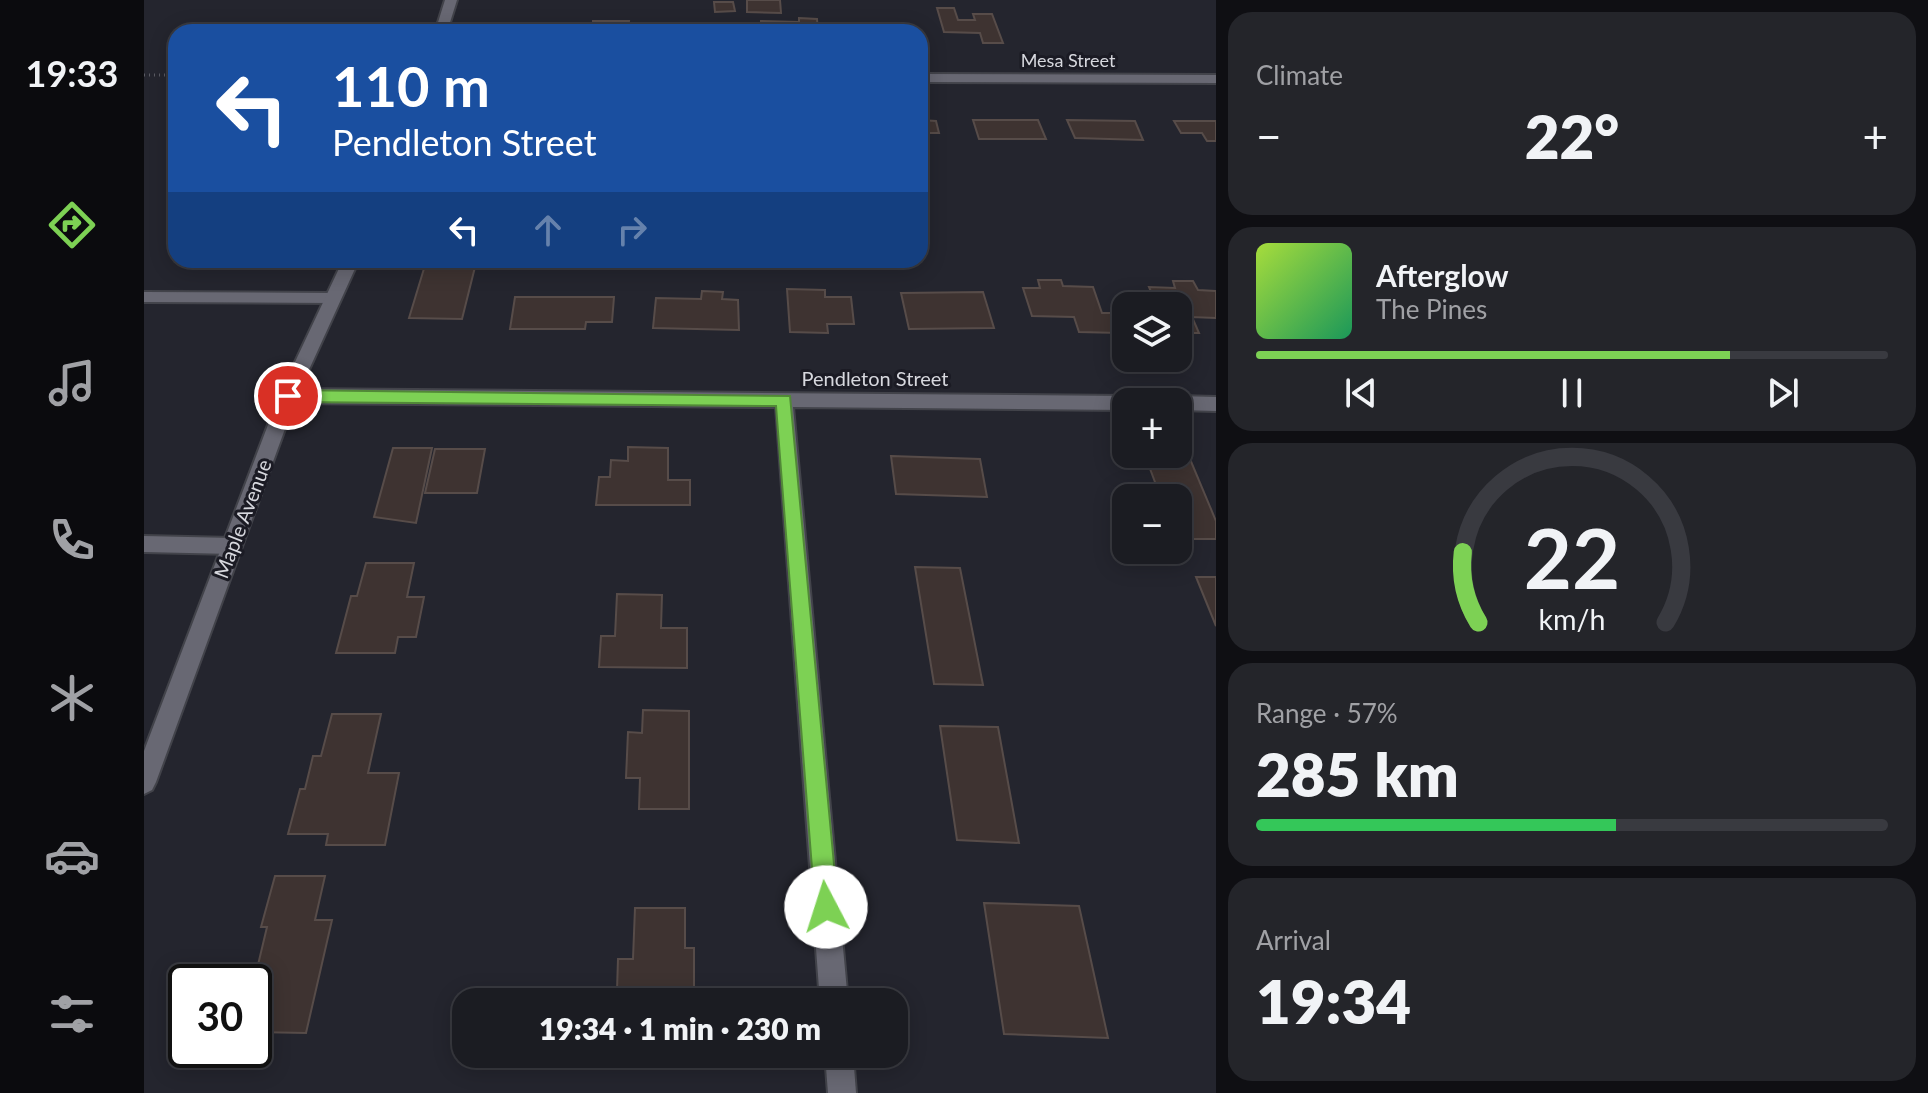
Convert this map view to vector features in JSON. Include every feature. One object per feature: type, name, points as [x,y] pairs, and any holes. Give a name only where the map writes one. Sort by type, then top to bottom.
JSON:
[{"type":"street","points":[[444,24],[451,0]]},
{"type":"street","name":"Mesa Street","points":[[928,78],[1216,79]]},
{"type":"street","name":"Maple Avenue","points":[[144,782],[288,396],[347,268]]},
{"type":"street","name":"Pendleton Street","points":[[288,396],[1112,403]]},
{"type":"street","points":[[784,400],[833,988]]},
{"type":"street","points":[[1192,403],[1216,404]]},
{"type":"street","points":[[840,1068],[842,1093]]},
{"type":"lane","points":[[144,297],[333,298]]},
{"type":"lane","points":[[144,544],[233,546]]},
{"type":"path","points":[[144,75],[168,75]]},
{"type":"building","points":[[747,0],[780,0],[781,13],[747,12]]},
{"type":"building","points":[[714,2],[733,2],[735,11],[715,12]]},
{"type":"building","points":[[937,8],[954,8],[958,20],[975,20],[973,14],[992,14],[1003,43],[983,43],[980,33],[944,32]]},
{"type":"building","points":[[799,18],[817,19],[817,24],[761,24],[761,21],[799,22]]},
{"type":"building","points":[[593,21],[629,21],[628,24],[593,24]]},
{"type":"building","points":[[928,120],[936,121],[939,133],[928,133]]},
{"type":"building","points":[[973,120],[1038,120],[1046,139],[979,139]]},
{"type":"building","points":[[1067,120],[1135,121],[1143,140],[1075,138]]},
{"type":"building","points":[[1174,121],[1216,121],[1216,141],[1207,141],[1202,133],[1181,133]]},
{"type":"building","points":[[424,268],[475,268],[462,319],[409,318]]},
{"type":"building","points":[[1038,280],[1061,280],[1063,286],[1093,287],[1102,313],[1112,313],[1112,333],[1079,332],[1074,317],[1032,316],[1023,288],[1040,288]]},
{"type":"building","points":[[1173,281],[1193,281],[1198,290],[1216,291],[1216,318],[1192,317],[1192,292],[1151,292],[1149,287],[1175,288]]},
{"type":"building","points":[[787,289],[825,290],[825,297],[851,297],[854,324],[827,324],[828,333],[790,332]]},
{"type":"building","points":[[702,291],[723,292],[722,299],[738,300],[739,330],[653,328],[656,298],[701,299]]},
{"type":"building","points":[[983,292],[994,328],[909,329],[901,293]]},
{"type":"building","points":[[515,297],[614,297],[612,322],[586,322],[585,329],[510,329]]},
{"type":"building","points":[[1192,317],[1199,333],[1192,333]]},
{"type":"building","points":[[628,447],[668,448],[668,480],[690,480],[690,505],[596,505],[599,477],[610,477],[611,460],[628,461]]},
{"type":"building","points":[[393,448],[432,448],[416,523],[374,517]]},
{"type":"building","points":[[435,449],[485,449],[477,493],[425,493]]},
{"type":"building","points":[[891,456],[980,459],[987,497],[896,494]]},
{"type":"building","points":[[1192,464],[1216,521],[1216,539],[1192,539],[1192,484],[1156,484],[1150,468],[1192,468]]},
{"type":"building","points":[[366,563],[414,563],[407,597],[424,597],[416,637],[398,637],[395,653],[336,653],[351,596],[357,596]]},
{"type":"building","points":[[915,567],[960,568],[983,685],[934,684]]},
{"type":"building","points":[[1196,577],[1216,577],[1216,626]]},
{"type":"building","points":[[617,594],[662,595],[661,628],[687,628],[687,668],[599,667],[601,636],[615,636]]},
{"type":"building","points":[[643,710],[689,711],[689,809],[639,809],[640,778],[626,778],[628,732],[642,733]]},
{"type":"building","points":[[332,714],[381,714],[368,773],[399,773],[385,845],[326,845],[328,834],[288,834],[300,789],[305,789],[313,756],[321,756]]},
{"type":"building","points":[[940,726],[998,727],[1019,843],[957,840]]},
{"type":"building","points":[[275,876],[325,876],[315,920],[332,920],[306,1033],[272,1032],[272,964],[258,964],[267,927],[261,927]]},
{"type":"building","points":[[984,903],[1079,906],[1108,1038],[1004,1034]]},
{"type":"building","points":[[635,908],[685,908],[685,948],[694,948],[694,988],[617,988],[618,959],[633,959]]},
{"type":"route","points":[[288,396],[784,400],[826,907]]}]
